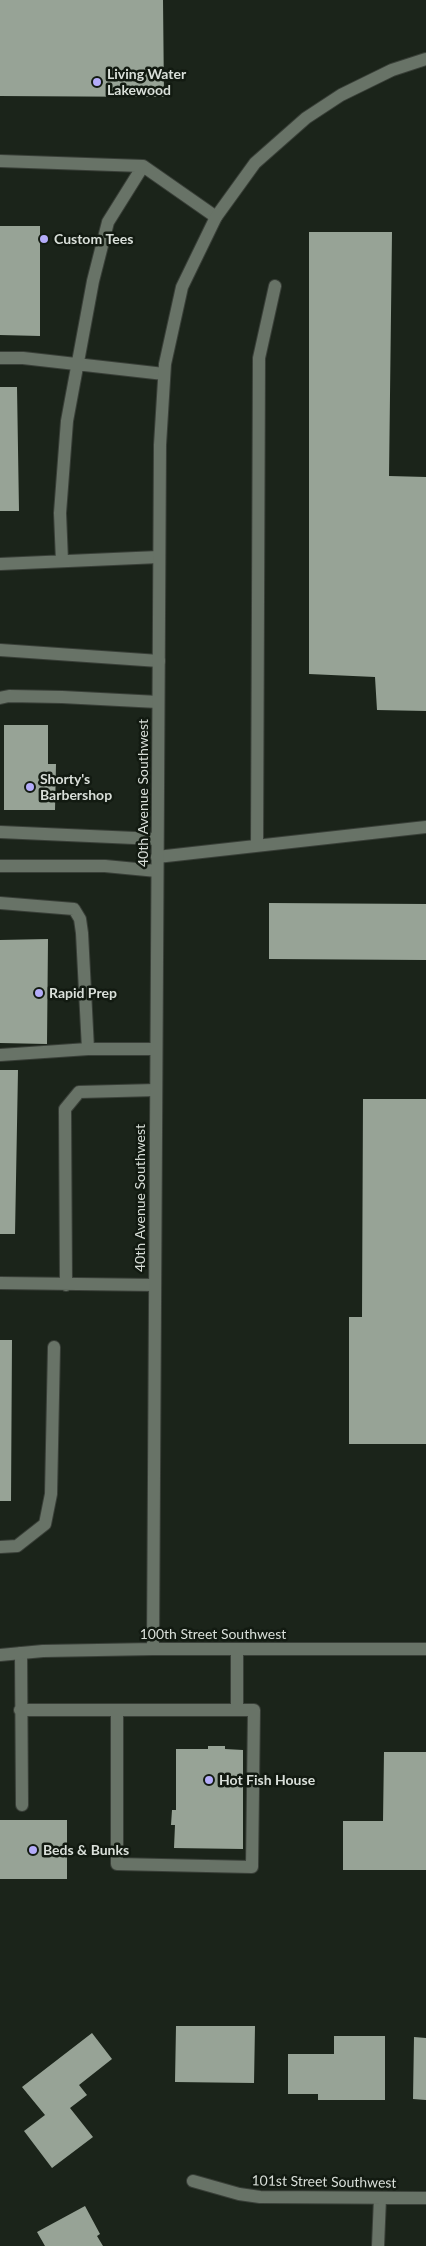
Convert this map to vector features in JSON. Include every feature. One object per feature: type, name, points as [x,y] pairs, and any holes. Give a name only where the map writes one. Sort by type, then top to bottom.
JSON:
[{"type":"street","name":"40th Avenue Southwest","points":[[152,1649],[160,445],[164,374],[182,287],[216,217],[255,163],[306,118],[341,95],[392,70],[426,59]]},
{"type":"street","points":[[0,161],[143,166],[216,217]]},
{"type":"street","points":[[62,561],[60,513],[67,421],[79,364],[92,281],[108,222],[143,166]]},
{"type":"street","points":[[257,846],[259,358],[275,286]]},
{"type":"street","points":[[0,358],[23,358],[164,374]]},
{"type":"street","points":[[0,564],[159,557]]},
{"type":"street","points":[[0,650],[159,661]]},
{"type":"street","points":[[0,698],[9,696],[53,697],[158,702]]},
{"type":"street","points":[[157,857],[426,827]]},
{"type":"street","points":[[0,832],[158,839]]},
{"type":"street","points":[[0,866],[105,866],[158,871]]},
{"type":"street","points":[[0,903],[74,909],[80,919],[82,933],[88,1049]]},
{"type":"street","points":[[0,1055],[88,1049],[156,1049]]},
{"type":"street","points":[[66,1285],[65,1108],[79,1092],[156,1090]]},
{"type":"street","points":[[0,1283],[155,1285]]},
{"type":"street","points":[[0,1547],[17,1546],[45,1524],[51,1494],[54,1347]]},
{"type":"street","name":"100th Street Southwest","points":[[0,1655],[43,1651],[152,1649],[426,1649]]},
{"type":"street","points":[[237,1649],[237,1710]]},
{"type":"street","points":[[21,1653],[22,1805]]},
{"type":"street","points":[[20,1710],[117,1710],[254,1710],[252,1868],[117,1864],[117,1710]]},
{"type":"street","name":"101st Street Southwest","points":[[193,2181],[239,2194],[260,2197],[426,2198]]},
{"type":"street","points":[[378,2246],[380,2198]]},
{"type":"building","points":[[0,0],[163,0],[164,97],[0,96]]},
{"type":"building","points":[[0,226],[40,226],[40,336],[0,335]]},
{"type":"building","points":[[309,232],[392,232],[389,476],[426,477],[426,711],[377,710],[375,677],[309,674]]},
{"type":"building","points":[[0,387],[17,387],[19,511],[0,511]]},
{"type":"building","name":"Shorty's Barbershop","points":[[4,725],[48,725],[48,764],[56,764],[55,810],[4,810]]},
{"type":"building","points":[[269,903],[426,904],[426,960],[269,959]]},
{"type":"building","points":[[48,939],[47,1044],[0,1043],[0,940]]},
{"type":"building","points":[[0,1070],[18,1070],[15,1234],[0,1234]]},
{"type":"building","points":[[363,1099],[426,1099],[426,1444],[349,1444],[349,1317],[362,1317]]},
{"type":"building","points":[[0,1340],[12,1340],[11,1501],[0,1501]]},
{"type":"building","name":"Hot Fish House","points":[[208,1746],[225,1746],[225,1749],[243,1750],[243,1849],[174,1848],[175,1825],[171,1825],[172,1810],[176,1810],[176,1749],[208,1749]]},
{"type":"building","points":[[384,1752],[426,1752],[426,1870],[343,1870],[343,1821],[383,1821]]},
{"type":"building","name":"Beds & Bunks","points":[[0,1820],[67,1820],[67,1879],[0,1879]]},
{"type":"building","points":[[176,2026],[255,2026],[254,2083],[175,2082]]},
{"type":"building","points":[[92,2033],[112,2059],[79,2085],[87,2095],[70,2108],[93,2137],[52,2168],[24,2131],[45,2115],[22,2087]]},
{"type":"building","points":[[334,2036],[385,2036],[385,2100],[318,2100],[318,2094],[288,2094],[288,2054],[334,2054]]},
{"type":"building","points":[[414,2037],[426,2038],[426,2100],[413,2099]]},
{"type":"building","points":[[85,2206],[100,2234],[97,2236],[103,2246],[45,2246],[37,2232]]},
{"type":"place","name":"Living Water Lakewood","points":[[97,82]]},
{"type":"place","name":"Custom Tees","points":[[44,239]]},
{"type":"place","name":"Shorty's Barbershop","points":[[30,787]]},
{"type":"place","name":"Rapid Prep","points":[[39,993]]},
{"type":"place","name":"Hot Fish House","points":[[209,1780]]},
{"type":"place","name":"Beds & Bunks","points":[[33,1850]]}]
